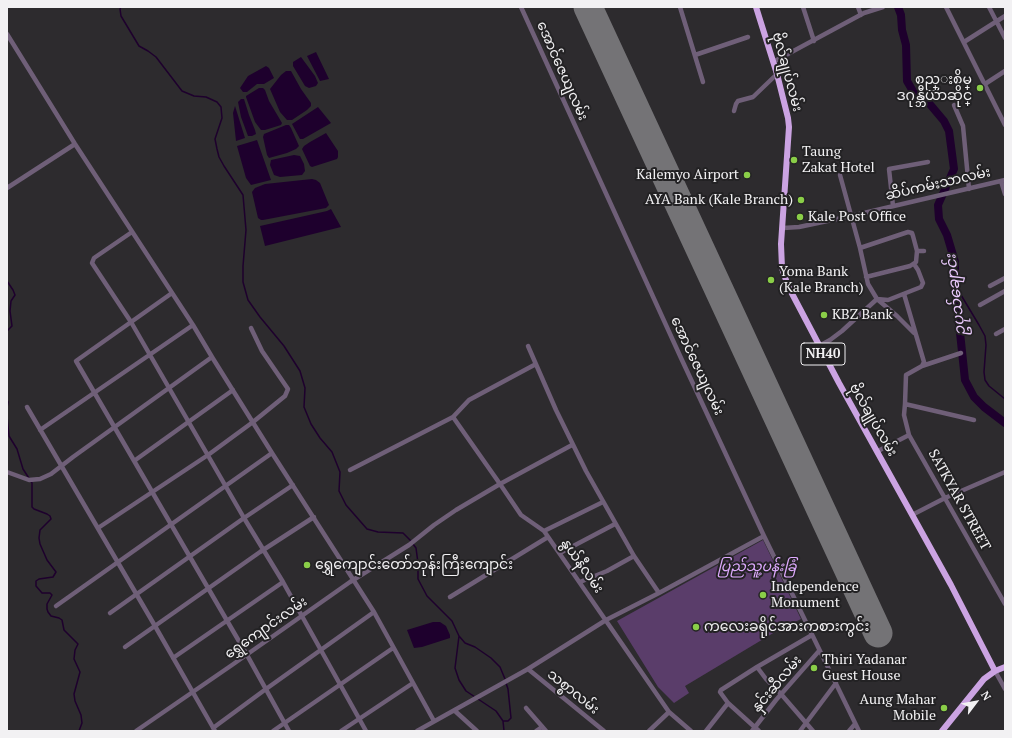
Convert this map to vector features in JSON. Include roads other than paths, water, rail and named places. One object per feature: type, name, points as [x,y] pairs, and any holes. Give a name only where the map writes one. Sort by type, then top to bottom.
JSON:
[{"type":"highway","name":"ဗိုလ်ချုပ်လမ်း","points":[[756,7],[778,74],[785,104],[788,127],[781,244],[782,268],[784,276],[819,346],[951,585],[995,671]]},
{"type":"highway","points":[[942,731],[984,679],[995,671],[1005,667]]},
{"type":"street","name":"အောင်ဇေယျလမ်း","points":[[521,7],[764,536],[859,731]]},
{"type":"street","points":[[680,7],[703,82]]},
{"type":"street","points":[[803,7],[814,41]]},
{"type":"street","points":[[858,7],[862,15]]},
{"type":"street","points":[[773,62],[862,15],[883,7]]},
{"type":"street","points":[[946,7],[1005,125]]},
{"type":"street","points":[[989,7],[1005,38]]},
{"type":"street","points":[[964,42],[1005,16]]},
{"type":"street","points":[[7,34],[75,144],[193,325],[272,453],[374,612],[434,721]]},
{"type":"street","points":[[695,55],[748,37]]},
{"type":"street","points":[[985,84],[1005,71]]},
{"type":"street","points":[[734,111],[738,102],[753,97],[778,74]]},
{"type":"street","points":[[954,105],[963,126],[968,189]]},
{"type":"street","points":[[7,188],[75,144]]},
{"type":"street","points":[[893,206],[889,169],[928,162]]},
{"type":"street","points":[[840,175],[852,216],[868,284],[877,299],[915,334]]},
{"type":"street","points":[[1003,181],[1005,194]]},
{"type":"street","name":"ဆိပ်ကမ်းသာလမ်း","points":[[783,228],[799,227],[852,216],[1003,181]]},
{"type":"street","points":[[132,232],[94,258],[92,263],[131,322],[244,518],[283,582],[366,731]]},
{"type":"street","points":[[860,248],[908,232],[912,233],[917,251],[916,262],[914,264],[866,277]]},
{"type":"street","points":[[917,251],[924,251]]},
{"type":"street","points":[[819,346],[842,331],[877,299],[888,300],[923,285],[918,270],[914,264]]},
{"type":"street","points":[[990,286],[1005,278]]},
{"type":"street","points":[[980,305],[1005,291]]},
{"type":"street","points":[[172,293],[76,361],[228,621],[289,731]]},
{"type":"street","points":[[904,294],[915,334],[923,355],[924,362],[922,366]]},
{"type":"street","points":[[40,430],[150,356],[193,325]]},
{"type":"street","points":[[98,528],[208,455],[285,396],[288,389],[262,351],[251,328]]},
{"type":"street","points":[[996,334],[1005,329]]},
{"type":"street","points":[[528,346],[572,445],[615,524],[659,593]]},
{"type":"street","points":[[922,366],[961,353]]},
{"type":"street","points":[[7,472],[30,480],[51,474],[212,357]]},
{"type":"street","points":[[350,470],[453,417],[469,400],[536,364]]},
{"type":"street","name":"SATKYAR STREET","points":[[922,366],[906,375],[904,415],[909,435],[1005,604]]},
{"type":"street","points":[[134,461],[233,390]]},
{"type":"street","points":[[905,404],[974,420]]},
{"type":"street","points":[[27,407],[137,594],[214,730],[266,689],[374,612]]},
{"type":"street","name":"နွယ်နီလမ်း","points":[[453,417],[521,515],[544,531],[669,712],[691,731]]},
{"type":"street","points":[[878,451],[909,435]]},
{"type":"street","name":"ရွှေကျောင်းလမ်း","points":[[138,730],[354,580],[409,545],[456,510],[572,445]]},
{"type":"street","points":[[56,606],[272,453]]},
{"type":"street","points":[[912,515],[945,498],[1005,472]]},
{"type":"street","points":[[110,613],[293,485]]},
{"type":"street","points":[[544,531],[603,502]]},
{"type":"street","points":[[125,647],[263,550],[314,517]]},
{"type":"street","points":[[560,553],[615,524]]},
{"type":"street","points":[[417,731],[528,669],[606,620],[764,536]]},
{"type":"street","points":[[450,597],[548,537]]},
{"type":"street","points":[[580,582],[607,571],[634,556]]},
{"type":"street","points":[[173,658],[283,582]]},
{"type":"street","points":[[755,730],[728,703],[720,692],[721,690],[812,635]]},
{"type":"street","points":[[273,731],[393,648]]},
{"type":"street","name":"နှင်းဆီလမ်း","points":[[755,730],[781,694],[820,651]]},
{"type":"street","points":[[757,667],[813,731]]},
{"type":"street","name":"သစ္စာလမ်း","points":[[528,669],[604,731]]},
{"type":"street","name":"ဗိုလ်ချုပ်လမ်း","points":[[995,671],[1005,689]]},
{"type":"street","points":[[341,731],[413,683]]},
{"type":"street","points":[[800,731],[836,683]]},
{"type":"street","points":[[706,731],[728,703]]},
{"type":"street","points":[[526,708],[546,731]]},
{"type":"street","points":[[455,711],[477,731]]},
{"type":"street","points":[[649,731],[669,712]]},
{"type":"street","points":[[849,731],[855,724]]},
{"type":"street","points":[[536,731],[542,727]]},
{"type":"waterway","points":[[121,7],[121,16],[139,46],[156,57],[182,91],[194,96],[206,97],[217,102],[221,107],[222,118],[215,139],[219,157],[243,195],[246,230],[243,282],[248,300],[284,346],[300,371],[305,388],[304,407],[311,424],[332,452],[340,472],[339,491],[346,505],[367,529],[378,532],[403,533],[411,541]]},
{"type":"waterway","name":"ဥပုသ်ချောင်း","points":[[898,7],[901,15],[902,30],[906,45],[907,81],[914,93],[928,102],[944,121],[949,131],[954,169],[938,205],[939,219],[947,235],[955,262],[955,285],[965,380],[974,397],[984,407],[1005,423]]},
{"type":"waterway","points":[[7,281],[15,295],[11,301],[10,311],[12,326],[7,331]]},
{"type":"waterway","points":[[955,285],[985,336],[985,380],[989,386],[1005,399]]},
{"type":"waterway","points":[[7,400],[7,408]]},
{"type":"waterway","points":[[7,416],[9,436],[17,449],[23,469],[32,483],[32,507],[47,514],[51,519],[40,530],[39,538],[47,560],[56,572],[53,577],[39,579],[36,581],[36,586],[42,593],[50,593],[52,595],[47,604],[48,612],[51,616],[62,620],[64,630],[78,644],[75,650],[74,659],[80,672],[74,694],[75,701],[81,715],[82,723],[79,731]]},
{"type":"waterway","points":[[413,544],[416,548],[418,579],[427,596],[452,621],[459,636],[455,668],[459,680],[466,691],[496,711],[503,721],[504,731]]},
{"type":"waterway","points":[[459,636],[465,643],[475,647],[491,658],[500,667],[505,679]]},
{"type":"waterway","points":[[504,721],[508,721],[511,718],[506,683]]},
{"type":"place","name":"စည္းစိမ္ ဒဂုန္ဘီယာဆိုင္","points":[[980,88]]},
{"type":"place","name":"Taung Zakat Hotel","points":[[794,160]]},
{"type":"place","name":"Kalemyo Airport","points":[[747,175]]},
{"type":"place","name":"AYA Bank (Kale Branch)","points":[[801,200]]},
{"type":"place","name":"Kale Post Office","points":[[800,217]]},
{"type":"place","name":"Yoma Bank (Kale Branch)","points":[[771,280]]},
{"type":"place","name":"KBZ Bank","points":[[824,315]]},
{"type":"place","name":"ရွှေကျောင်းတော်ဘုန်းကြီးကျောင်း","points":[[307,565]]},
{"type":"place","name":"Independence Monument","points":[[763,595]]},
{"type":"place","name":"ကလေးခရိုင်အားကစားကွင်း","points":[[696,627]]},
{"type":"place","name":"Thiri Yadanar Guest House","points":[[814,668]]},
{"type":"place","name":"Aung Mahar Mobile","points":[[944,708]]},
{"type":"park label","name":"ပြည်သူ့ပန်းခြံ","points":[[757,567]]}]
